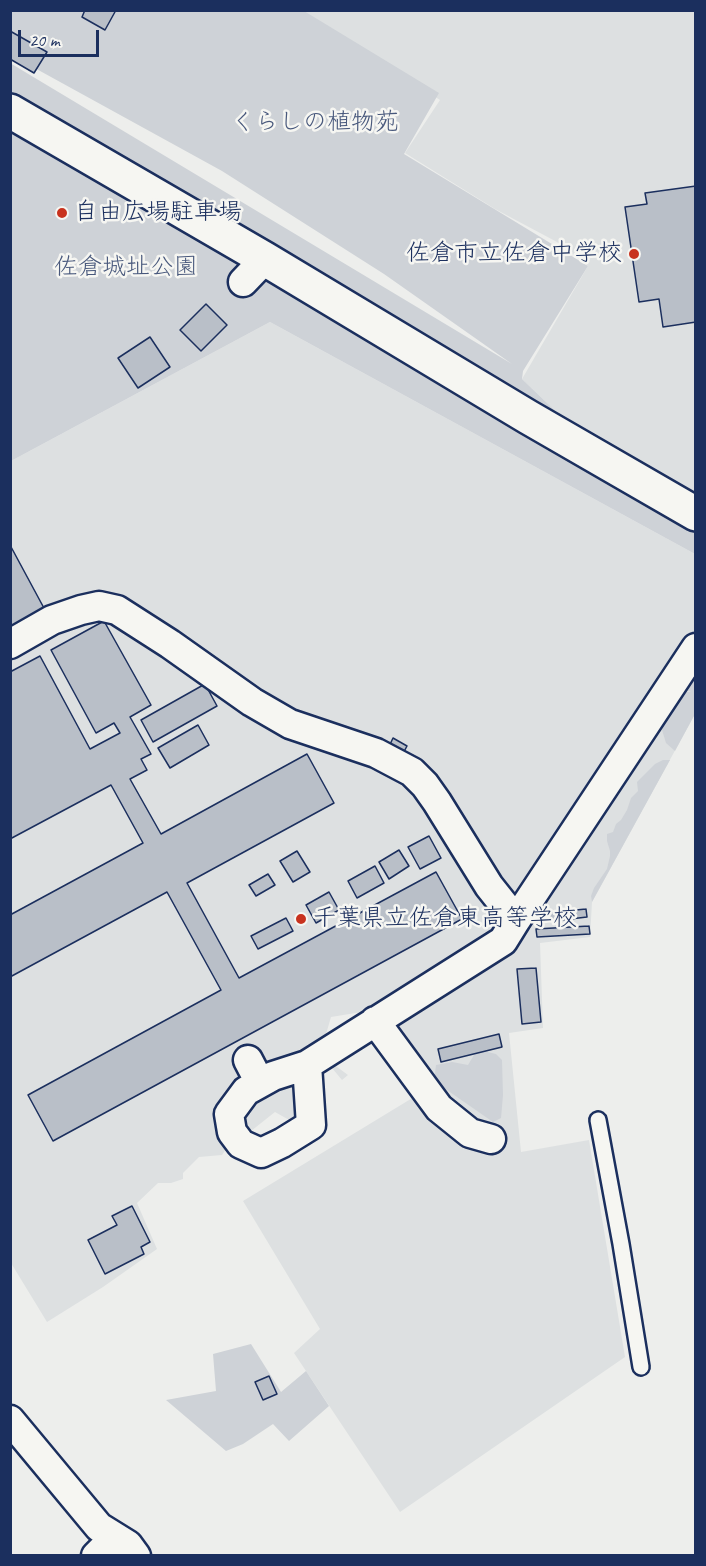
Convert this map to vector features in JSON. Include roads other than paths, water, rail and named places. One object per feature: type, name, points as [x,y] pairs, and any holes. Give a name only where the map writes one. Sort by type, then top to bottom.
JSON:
[{"type":"street","points":[[10,111],[696,514]]},
{"type":"street","points":[[243,282],[265,259]]},
{"type":"street","points":[[10,644],[52,620],[81,610],[99,606],[117,610],[252,702],[290,724],[376,753],[412,772],[437,802],[489,886],[516,920]]},
{"type":"street","points":[[307,1065],[311,1125],[261,1153],[242,1144],[232,1132],[229,1113],[246,1091],[254,1071],[273,1076],[307,1065],[503,941],[696,648]]},
{"type":"street","points":[[375,1021],[438,1108],[470,1133],[491,1139]]},
{"type":"street","points":[[10,1420],[116,1549]]},
{"type":"lane","points":[[598,1120],[641,1367]]},
{"type":"place","name":"自由広場駐車場","points":[[62,213]]},
{"type":"place","name":"佐倉市立佐倉中学校","points":[[634,254]]},
{"type":"place","name":"千葉県立佐倉東高等学校","points":[[301,919]]},
{"type":"park label","name":"くらしの植物苑","points":[[315,123]]},
{"type":"park label","name":"佐倉城址公園","points":[[126,268]]}]
